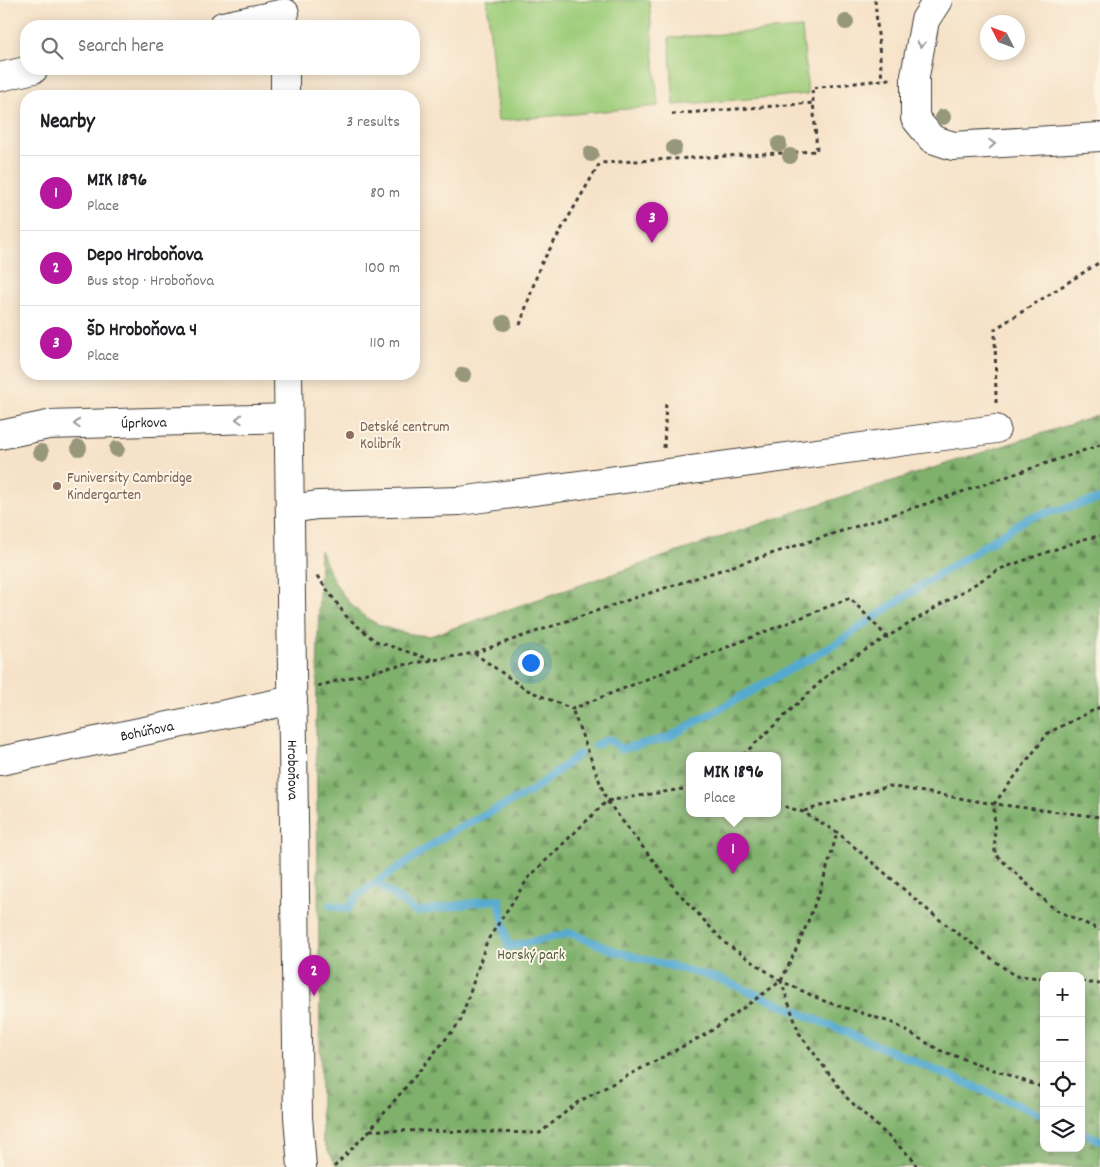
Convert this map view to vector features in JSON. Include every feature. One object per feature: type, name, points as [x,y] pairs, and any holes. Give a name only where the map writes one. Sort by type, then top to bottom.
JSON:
[{"type":"street","points":[[938,0],[925,20],[915,76],[916,118],[932,139],[953,146],[1100,137]]},
{"type":"street","points":[[251,20],[284,13]]},
{"type":"street","points":[[0,76],[20,72]]},
{"type":"street","points":[[285,75],[285,90]]},
{"type":"street","name":"Hroboňova","points":[[288,380],[290,508],[303,694],[298,1117],[302,1167]]},
{"type":"street","name":"Úprkova","points":[[0,436],[48,425],[288,418]]},
{"type":"street","points":[[290,508],[318,505],[460,501],[996,429]]},
{"type":"street","name":"Bohúňova","points":[[0,761],[303,694]]},
{"type":"path","points":[[520,325],[540,266],[600,163],[817,151],[812,88],[882,80],[875,0]]},
{"type":"path","points":[[672,114],[814,103]]},
{"type":"path","points":[[996,429],[995,328],[1100,262]]},
{"type":"path","points":[[663,474],[666,401]]},
{"type":"path","points":[[303,694],[386,668],[474,653],[634,598],[941,499],[1100,445]]},
{"type":"path","points":[[746,752],[834,669],[1000,569],[1084,539],[1100,536]]},
{"type":"path","points":[[313,570],[346,616],[375,641],[434,660]]},
{"type":"path","points":[[474,653],[525,689],[572,709],[850,598],[887,637]]},
{"type":"path","points":[[1100,707],[1048,733],[994,804],[995,854],[1054,909],[1100,930]]},
{"type":"path","points":[[572,709],[608,801],[676,890],[726,943],[781,981],[824,1001],[893,1024],[939,1050],[1040,1087]]},
{"type":"path","points":[[803,812],[889,786],[994,804],[1100,817]]},
{"type":"path","points":[[334,1167],[370,1130],[460,1022],[487,941],[529,877],[608,801],[686,788]]},
{"type":"path","points":[[781,805],[803,812],[837,832],[936,917],[1015,976],[1040,978]]},
{"type":"path","points":[[370,1130],[540,1134],[578,1102],[708,1033],[781,981],[804,934],[825,881],[837,832]]},
{"type":"path","points":[[781,981],[799,1032],[847,1098],[915,1161],[916,1167]]},
{"type":"path","points":[[1085,982],[1100,984]]},
{"type":"green space","points":[[487,0],[649,0],[658,106],[498,121]]},
{"type":"green space","points":[[802,28],[808,94],[674,105],[669,38]]},
{"type":"green space","name":"Horský park","points":[[1100,415],[1100,1167],[989,1167],[978,1164],[976,1167],[338,1167],[323,1141],[321,1112],[316,727],[320,550],[328,570],[338,587],[360,613],[390,629],[430,636],[801,510]]},
{"type":"waterway","points":[[874,618],[902,598],[1028,518],[1100,499]]},
{"type":"waterway","points":[[595,745],[610,739],[621,749],[667,738],[839,642],[867,622]]},
{"type":"waterway","points":[[330,905],[348,909],[359,894],[451,832],[532,791],[579,754]]},
{"type":"waterway","points":[[377,883],[416,912],[499,899],[508,947],[571,933],[617,952],[720,979],[1040,1114]]},
{"type":"waterway","points":[[1085,1134],[1100,1140]]},
{"type":"place","name":"ŠD Hroboňova 4","points":[[652,243]]},
{"type":"place","name":"Detské centrum Kolibrík","points":[[350,435]]},
{"type":"place","name":"Funiversity Cambridge Kindergarten","points":[[57,486]]},
{"type":"place","name":"MIK 1896","points":[[733,874]]},
{"type":"place","name":"Depo Hroboňova","points":[[314,996]]}]
